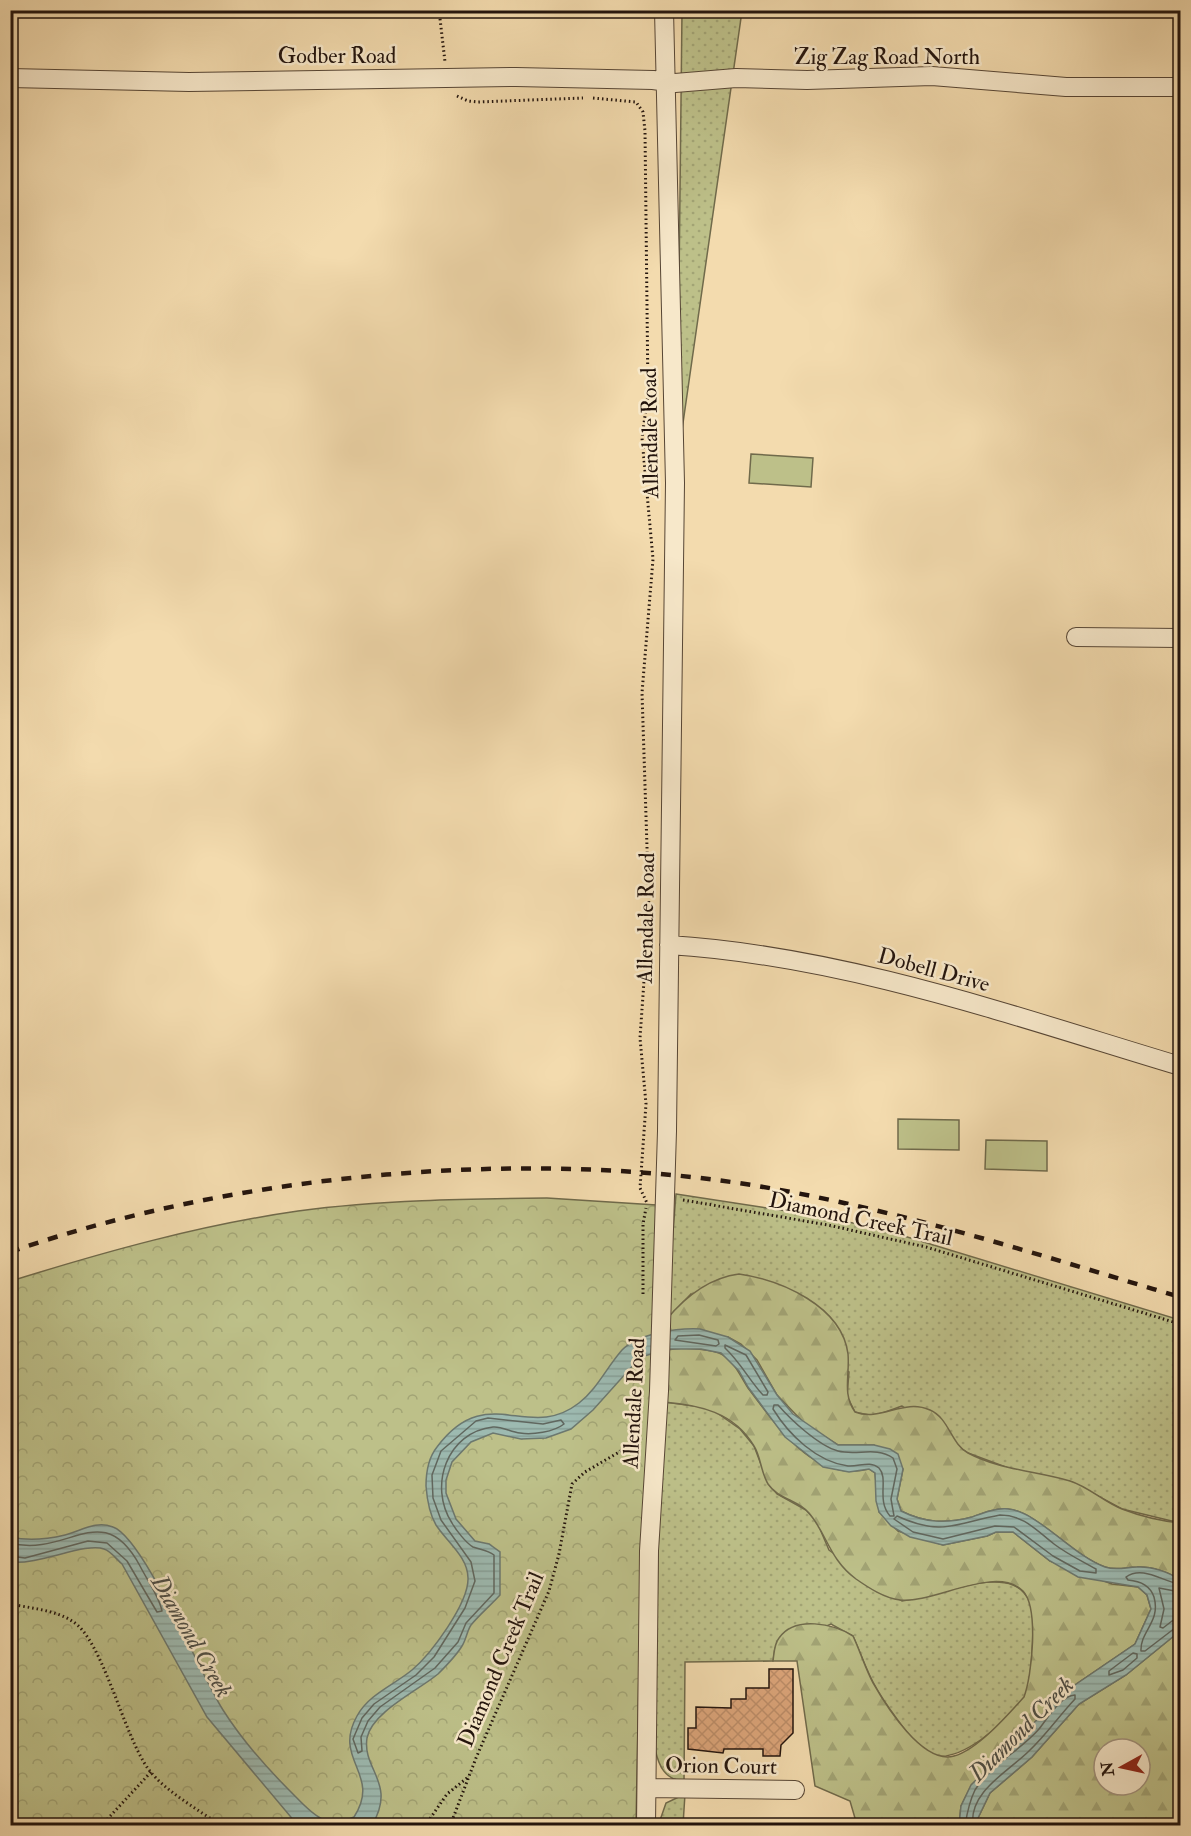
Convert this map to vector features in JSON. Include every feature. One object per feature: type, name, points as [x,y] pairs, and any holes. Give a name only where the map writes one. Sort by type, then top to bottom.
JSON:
[{"type":"street","name":"Allendale Road","points":[[646,1826],[649,1551],[661,1321],[657,1202],[669,945],[675,483],[668,279],[668,130],[664,81],[664,10]]},
{"type":"street","name":"Zig Zag Road North","points":[[664,81],[932,76],[1066,87],[1180,87]]},
{"type":"street","name":"Godber Road","points":[[10,78],[189,82],[447,78],[664,81]]},
{"type":"street","points":[[1076,637],[1180,638]]},
{"type":"street","name":"Dobell Drive","points":[[669,945],[727,950],[895,981],[1180,1066]]},
{"type":"street","name":"Orion Court","points":[[647,1788],[795,1790]]},
{"type":"path","points":[[439,10],[447,78],[457,96],[468,101],[585,98],[626,100],[641,105],[643,112],[648,394],[642,438],[653,558],[642,693],[649,909],[640,1038],[646,1104],[640,1188],[657,1202],[643,1224],[644,1297]]},
{"type":"path","name":"Diamond Creek Trail","points":[[657,1202],[690,1201],[828,1225],[926,1247],[1180,1324]]},
{"type":"path","name":"Diamond Creek Trail","points":[[450,1826],[468,1777],[549,1592],[559,1554],[572,1484],[585,1472],[626,1448],[643,1430]]},
{"type":"path","points":[[10,1604],[66,1618],[85,1633],[127,1729],[151,1772],[221,1826]]},
{"type":"path","points":[[101,1826],[151,1772]]},
{"type":"path","points":[[425,1826],[447,1794],[468,1777]]},
{"type":"green space","points":[[682,11],[742,11],[677,465]]},
{"type":"green space","points":[[751,454],[813,458],[811,487],[749,483]]},
{"type":"green space","points":[[898,1119],[959,1120],[959,1150],[898,1149]]},
{"type":"green space","points":[[986,1140],[1047,1141],[1047,1171],[985,1169]]},
{"type":"green space","points":[[676,1194],[820,1216],[881,1229],[1180,1320],[1180,1523],[1122,1509],[1072,1482],[1019,1472],[968,1453],[902,1406],[873,1415],[855,1412],[847,1396],[849,1372],[691,1294],[666,1320]]},
{"type":"green space","points":[[547,1198],[656,1205],[654,1353],[641,1563],[636,1825],[11,1826],[11,1281],[153,1240],[298,1211],[391,1202]]},
{"type":"green space","points":[[739,1274],[773,1282],[790,1289],[822,1309],[834,1322],[843,1337],[848,1354],[848,1391],[855,1412],[874,1414],[911,1407],[930,1410],[942,1419],[962,1449],[980,1459],[1005,1467],[1070,1481],[1122,1509],[1151,1518],[1180,1523],[1180,1580],[1148,1567],[1117,1569],[1105,1567],[1080,1554],[1030,1517],[1008,1509],[998,1509],[972,1517],[944,1521],[927,1520],[901,1511],[897,1499],[903,1469],[874,1445],[838,1445],[806,1425],[777,1395],[757,1360],[741,1344],[728,1337],[666,1333],[666,1320],[689,1296],[707,1284]]},
{"type":"green space","points":[[683,1348],[715,1352],[729,1359],[771,1419],[814,1460],[831,1468],[849,1471],[869,1469],[875,1473],[879,1512],[898,1531],[943,1545],[996,1532],[1013,1532],[1050,1561],[1112,1584],[1138,1587],[1147,1595],[1151,1609],[1135,1644],[1066,1691],[971,1786],[961,1806],[959,1825],[857,1825],[850,1801],[815,1786],[797,1661],[773,1661],[775,1646],[777,1640],[786,1631],[804,1624],[825,1625],[853,1636],[873,1683],[896,1719],[918,1743],[930,1752],[942,1756],[954,1756],[982,1739],[1024,1697],[1031,1659],[1032,1626],[1028,1600],[1023,1591],[1011,1584],[981,1583],[914,1600],[900,1600],[882,1595],[856,1579],[834,1555],[809,1513],[777,1493],[768,1484],[758,1455],[746,1434],[715,1412],[690,1405],[664,1402],[666,1350]]},
{"type":"green space","points":[[664,1402],[710,1408],[740,1429],[754,1446],[768,1483],[777,1494],[806,1510],[817,1522],[829,1550],[902,1601],[988,1582],[1001,1582],[1021,1590],[1031,1604],[1033,1637],[1027,1691],[1017,1707],[981,1740],[967,1748],[940,1756],[928,1753],[906,1731],[883,1699],[870,1676],[853,1636],[831,1624],[775,1648],[773,1661],[685,1662],[684,1782],[668,1775],[661,1767],[655,1749],[658,1552]]},
{"type":"green space","points":[[1180,1631],[1180,1825],[979,1826],[978,1818],[990,1793],[1032,1757],[1079,1704],[1126,1675]]},
{"type":"green space","points":[[685,1794],[683,1825],[658,1826],[666,1803]]},
{"type":"water","points":[[680,1329],[700,1329],[728,1337],[750,1351],[777,1395],[793,1414],[838,1445],[874,1445],[890,1449],[898,1454],[903,1469],[897,1499],[901,1511],[927,1520],[944,1521],[972,1517],[998,1509],[1008,1509],[1031,1517],[1080,1554],[1105,1567],[1117,1569],[1148,1567],[1180,1580],[1180,1631],[1126,1675],[1079,1704],[1032,1757],[990,1793],[978,1818],[979,1825],[959,1825],[961,1806],[971,1785],[1066,1691],[1135,1644],[1151,1609],[1147,1595],[1138,1587],[1078,1577],[1050,1561],[1013,1532],[996,1532],[943,1545],[910,1537],[891,1526],[879,1512],[876,1501],[875,1473],[869,1469],[849,1472],[823,1467],[785,1437],[739,1371],[721,1353],[701,1349],[670,1349],[644,1356],[593,1410],[571,1429],[546,1438],[521,1439],[493,1433],[471,1442],[452,1462],[446,1480],[446,1493],[456,1519],[475,1541],[489,1544],[500,1552],[500,1595],[471,1625],[462,1646],[444,1668],[397,1702],[371,1728],[367,1738],[367,1749],[380,1787],[381,1798],[379,1811],[372,1825],[300,1825],[295,1822],[207,1717],[122,1564],[109,1552],[104,1549],[86,1548],[35,1560],[11,1562],[11,1537],[52,1538],[89,1527],[107,1525],[126,1537],[156,1581],[213,1693],[246,1742],[312,1812],[326,1820],[343,1821],[354,1817],[361,1802],[363,1789],[350,1744],[351,1731],[357,1716],[368,1702],[412,1670],[429,1652],[456,1614],[467,1588],[465,1563],[436,1525],[429,1506],[426,1486],[430,1460],[434,1451],[455,1428],[473,1417],[490,1414],[542,1417],[560,1414],[579,1403],[597,1385],[611,1363],[629,1344],[659,1333]]},
{"type":"building","points":[[769,1669],[793,1669],[793,1733],[781,1745],[780,1756],[763,1756],[763,1749],[724,1749],[723,1753],[688,1749],[688,1728],[696,1728],[696,1707],[731,1708],[731,1699],[746,1699],[746,1688],[769,1688]]},
{"type":"railway","points":[[10,1252],[99,1225],[193,1202],[290,1186],[389,1174],[488,1169],[587,1169],[683,1176],[827,1199],[979,1237],[1180,1297]]},
{"type":"water label","name":"Diamond Creek","points":[[192,1636]]},
{"type":"water label","name":"Diamond Creek","points":[[1021,1729]]}]
